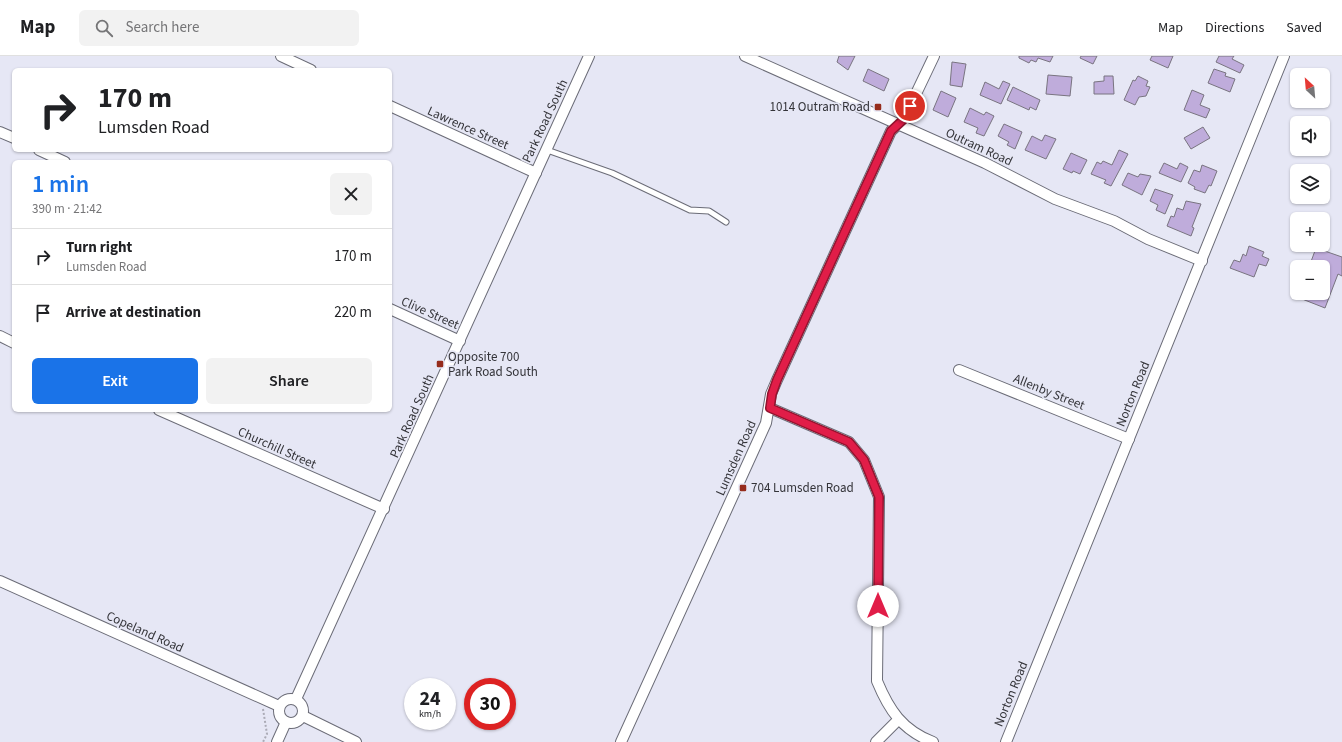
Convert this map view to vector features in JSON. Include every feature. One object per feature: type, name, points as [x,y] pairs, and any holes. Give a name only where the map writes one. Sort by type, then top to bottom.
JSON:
[{"type":"street","points":[[282,56],[307,68]]},
{"type":"street","name":"Park Road South","points":[[296,699],[384,509],[589,56]]},
{"type":"street","name":"Outram Road","points":[[745,56],[985,163],[1055,199],[1114,221],[1148,239],[1202,261]]},
{"type":"street","name":"Lumsden Road","points":[[621,742],[736,492],[766,423],[772,394],[777,380],[891,131],[904,119],[934,56]]},
{"type":"street","name":"Norton Road","points":[[1006,742],[1284,56]]},
{"type":"street","name":"Lawrence Street","points":[[392,107],[536,173]]},
{"type":"street","points":[[0,132],[12,137]]},
{"type":"street","points":[[43,152],[61,160]]},
{"type":"street","name":"Clive Street","points":[[392,310],[460,341]]},
{"type":"street","points":[[0,336],[12,342]]},
{"type":"street","name":"Allenby Street","points":[[959,370],[1129,439]]},
{"type":"street","points":[[770,408],[849,442],[864,460],[879,497],[877,681],[898,720],[913,732],[933,742]]},
{"type":"street","name":"Churchill Street","points":[[164,412],[384,509]]},
{"type":"street","name":"Copeland Road","points":[[0,581],[268,702],[280,706]]},
{"type":"street","points":[[288,698],[296,699],[303,706],[303,716],[298,722],[286,722],[279,714],[280,706],[288,698]]},
{"type":"street","points":[[303,716],[356,742]]},
{"type":"street","points":[[876,742],[898,720]]},
{"type":"street","points":[[277,742],[286,722]]},
{"type":"lane","points":[[547,150],[612,173],[690,210],[709,211],[726,222]]},
{"type":"path","points":[[263,742],[267,734],[262,711],[268,702]]},
{"type":"building","points":[[839,56],[855,56],[848,70],[837,62]]},
{"type":"building","points":[[1019,56],[1053,56],[1050,62],[1038,58],[1036,62],[1031,60],[1029,63],[1019,58]]},
{"type":"building","points":[[1081,56],[1097,56],[1093,64],[1080,58]]},
{"type":"building","points":[[1152,56],[1173,56],[1168,68],[1150,60]]},
{"type":"building","points":[[1219,56],[1234,56],[1232,59],[1244,65],[1240,73],[1216,62]]},
{"type":"building","points":[[952,62],[966,64],[962,87],[950,85]]},
{"type":"building","points":[[868,69],[889,79],[884,91],[863,81]]},
{"type":"building","points":[[1214,69],[1226,73],[1225,76],[1235,79],[1230,92],[1208,83]]},
{"type":"building","points":[[1048,75],[1072,77],[1070,96],[1046,94]]},
{"type":"building","points":[[1104,76],[1113,76],[1114,94],[1094,94],[1094,82],[1104,81]]},
{"type":"building","points":[[1138,76],[1148,81],[1146,86],[1150,87],[1146,96],[1139,97],[1135,105],[1124,100],[1133,80],[1135,81]]},
{"type":"building","points":[[1003,81],[1010,84],[1001,104],[980,95],[985,82],[999,89]]},
{"type":"building","points":[[1013,87],[1040,100],[1036,110],[1030,107],[1029,110],[1007,100]]},
{"type":"building","points":[[1192,90],[1204,95],[1200,105],[1210,109],[1206,118],[1184,110]]},
{"type":"building","points":[[941,91],[956,98],[948,117],[933,110]]},
{"type":"building","points":[[970,108],[984,115],[986,112],[994,116],[984,136],[976,133],[978,128],[964,122]]},
{"type":"building","points":[[1004,124],[1022,132],[1015,149],[1007,145],[1009,142],[998,136]]},
{"type":"building","points":[[1203,127],[1210,138],[1191,149],[1184,138]]},
{"type":"building","points":[[1045,135],[1056,139],[1046,159],[1025,150],[1032,136],[1042,141]]},
{"type":"building","points":[[1119,150],[1128,154],[1111,186],[1104,183],[1106,180],[1091,174],[1097,162],[1101,164],[1103,161],[1112,165]]},
{"type":"building","points":[[1071,153],[1087,160],[1080,174],[1073,171],[1072,173],[1063,169]]},
{"type":"building","points":[[1164,163],[1177,169],[1180,163],[1188,167],[1181,182],[1159,173]]},
{"type":"building","points":[[1202,165],[1217,171],[1211,186],[1209,185],[1205,193],[1194,189],[1195,187],[1188,183],[1194,170],[1200,172]]},
{"type":"building","points":[[1128,173],[1138,177],[1140,174],[1151,176],[1142,195],[1122,185]]},
{"type":"building","points":[[1155,189],[1173,195],[1165,214],[1156,210],[1158,205],[1150,201]]},
{"type":"building","points":[[1186,201],[1201,204],[1192,227],[1194,228],[1191,236],[1167,226],[1171,216],[1174,217],[1177,208],[1183,210]]},
{"type":"building","points":[[1249,246],[1264,252],[1262,256],[1269,259],[1266,266],[1259,264],[1254,277],[1230,268],[1234,260],[1240,262],[1243,254],[1246,256]]},
{"type":"building","points":[[1315,252],[1328,252],[1342,257],[1342,276],[1338,274],[1330,295],[1330,260],[1312,260]]},
{"type":"building","points":[[1305,300],[1328,300],[1325,308]]},
{"type":"place","name":"1014 Outram Road","points":[[878,107]]},
{"type":"place","name":"Opposite 700 Park Road South","points":[[440,364]]},
{"type":"place","name":"704 Lumsden Road","points":[[743,488]]},
{"type":"route","points":[[878,606],[879,497],[864,460],[849,442],[770,408],[772,394],[777,380],[891,131],[904,119],[910,106]]}]
